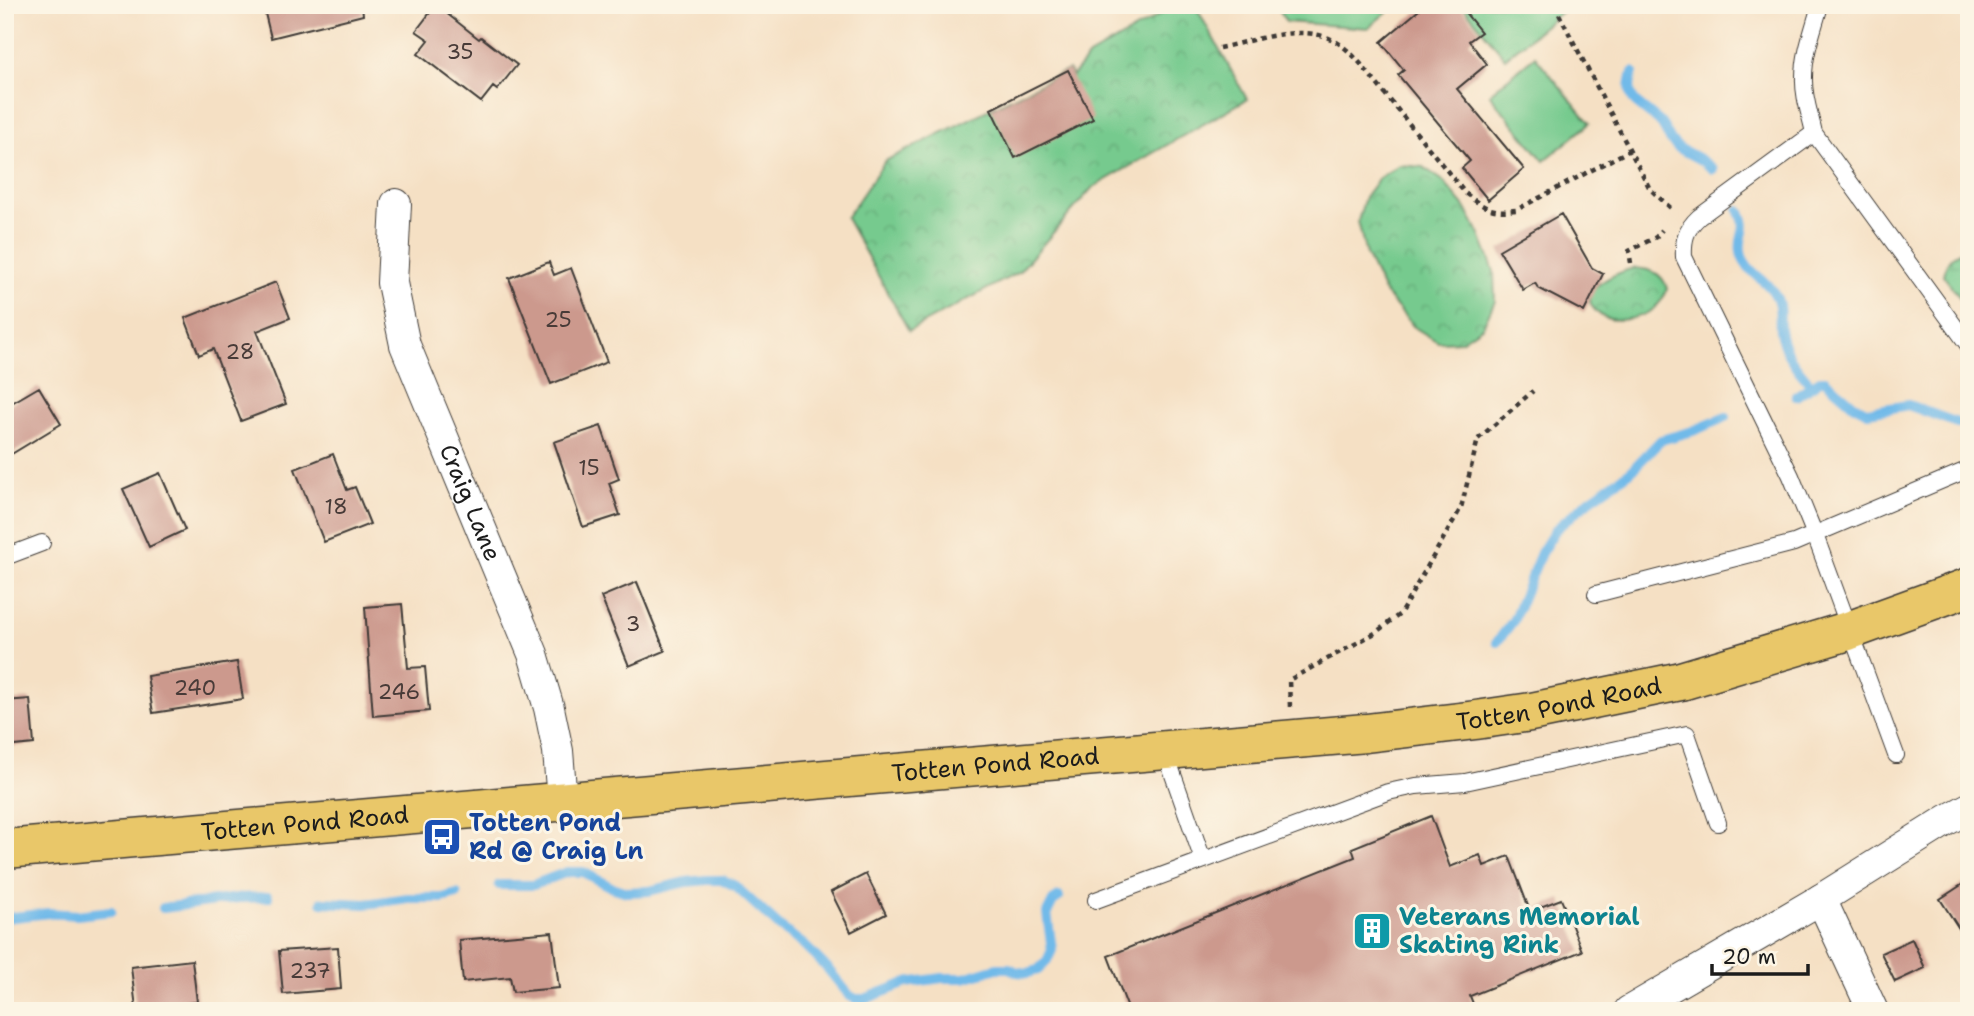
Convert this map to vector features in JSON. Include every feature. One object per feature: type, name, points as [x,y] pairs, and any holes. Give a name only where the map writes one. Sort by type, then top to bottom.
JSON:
[{"type":"main road","name":"Totten Pond Road","points":[[5,849],[1430,726],[1590,701],[1715,672],[1848,631],[1969,587]]},
{"type":"street","name":"Craig Lane","points":[[396,204],[392,283],[405,345],[533,654],[558,751],[562,801]]},
{"type":"street","points":[[1629,1011],[1821,899],[1969,808]]},
{"type":"street","points":[[1821,899],[1873,1011]]},
{"type":"lane","points":[[1821,5],[1807,52],[1804,75],[1805,96],[1814,133],[1969,346]]},
{"type":"lane","points":[[1814,133],[1699,217],[1686,232],[1683,248],[1688,267],[1771,434],[1815,536],[1896,755]]},
{"type":"lane","points":[[1595,594],[1815,536],[1969,469]]},
{"type":"lane","points":[[5,557],[42,543]]},
{"type":"lane","points":[[1096,900],[1388,792],[1481,779],[1687,734],[1718,823]]},
{"type":"lane","points":[[1164,750],[1203,860]]},
{"type":"path","points":[[1559,14],[1650,189],[1677,214]]},
{"type":"path","points":[[1219,48],[1294,32],[1314,33],[1333,40],[1360,63],[1465,193],[1481,206],[1499,212],[1516,210],[1630,150]]},
{"type":"path","points":[[1631,263],[1629,251],[1656,237],[1670,222]]},
{"type":"path","points":[[1292,739],[1289,680],[1375,633],[1400,614],[1461,508],[1478,439],[1533,391]]},
{"type":"green space","points":[[1177,5],[1195,5],[1247,99],[1092,188],[1019,272],[909,331],[846,218],[885,161],[1068,70],[1072,76],[1089,56]]},
{"type":"green space","points":[[1276,5],[1395,5],[1368,28],[1286,22]]},
{"type":"green space","points":[[1462,5],[1570,5],[1505,58]]},
{"type":"green space","points":[[1535,56],[1590,123],[1544,161],[1489,94]]},
{"type":"green space","points":[[1399,165],[1423,167],[1442,180],[1465,207],[1480,235],[1494,271],[1495,301],[1483,326],[1461,341],[1438,342],[1414,327],[1384,292],[1366,255],[1358,221],[1365,197],[1379,178]]},
{"type":"green space","points":[[1969,249],[1969,310],[1943,275],[1951,258]]},
{"type":"green space","points":[[1634,268],[1659,275],[1667,289],[1663,298],[1645,314],[1624,320],[1603,317],[1591,305],[1593,290],[1608,278]]},
{"type":"building","points":[[263,5],[362,5],[363,15],[271,38]]},
{"type":"building","points":[[436,5],[517,65],[497,90],[493,87],[481,102],[418,54],[429,40],[416,31]]},
{"type":"building","points":[[1425,5],[1459,5],[1481,32],[1469,41],[1487,64],[1457,89],[1524,169],[1488,200],[1462,168],[1470,161],[1398,75],[1404,70],[1381,42]]},
{"type":"building","points":[[1068,70],[1093,119],[1015,158],[991,109]]},
{"type":"building","points":[[1561,214],[1592,268],[1603,274],[1584,312],[1538,288],[1535,283],[1523,290],[1499,250]]},
{"type":"building","points":[[549,262],[554,275],[571,268],[607,362],[551,384],[509,278]]},
{"type":"building","points":[[276,282],[290,318],[257,331],[286,404],[241,421],[213,349],[199,355],[185,318]]},
{"type":"building","points":[[39,387],[61,424],[5,458],[5,407]]},
{"type":"building","points":[[601,426],[619,479],[609,483],[620,515],[583,527],[554,442]]},
{"type":"building","points":[[333,454],[347,490],[355,487],[370,524],[324,542],[295,469]]},
{"type":"building","points":[[160,473],[185,530],[149,547],[123,489]]},
{"type":"building","points":[[637,582],[665,651],[629,666],[601,597]]},
{"type":"building","points":[[402,604],[408,668],[425,667],[429,711],[373,716],[365,607]]},
{"type":"building","points":[[237,662],[243,699],[153,713],[147,676]]},
{"type":"building","points":[[30,699],[34,744],[5,747],[5,701]]},
{"type":"building","name":"Veterans Memorial Skating Rink","points":[[1431,816],[1450,867],[1480,855],[1484,866],[1509,856],[1530,911],[1561,899],[1582,951],[1470,996],[1476,1011],[1129,1011],[1108,956],[1355,857],[1352,848]]},
{"type":"building","points":[[866,874],[886,914],[851,932],[831,892]]},
{"type":"building","points":[[1969,880],[1969,944],[1940,899]]},
{"type":"building","points":[[552,932],[559,988],[513,992],[510,977],[463,982],[459,940]]},
{"type":"building","points":[[1912,939],[1925,968],[1895,982],[1881,953]]},
{"type":"building","points":[[338,947],[341,989],[283,994],[279,951]]},
{"type":"building","points":[[192,960],[197,1002],[136,1008],[131,967]]},
{"type":"waterway","points":[[1633,72],[1630,87],[1635,102],[1661,123],[1677,147],[1713,169]]},
{"type":"waterway","points":[[1739,210],[1744,223],[1741,246],[1743,259],[1777,297],[1784,346],[1812,386]]},
{"type":"waterway","points":[[1796,396],[1820,380],[1825,380],[1854,405],[1868,412],[1908,405],[1969,425]]},
{"type":"waterway","points":[[1497,642],[1513,621],[1541,553],[1556,529],[1591,499],[1630,472],[1661,440],[1693,431],[1726,417]]},
{"type":"waterway","points":[[499,885],[533,885],[567,872],[583,872],[627,892],[649,891],[686,882],[723,880],[735,886],[804,945],[850,996],[856,999],[865,999],[906,983],[964,978],[997,968],[1028,973],[1038,970],[1047,961],[1052,950],[1047,913],[1053,901],[1059,897]]},
{"type":"waterway","points":[[322,902],[366,904],[408,898],[442,898],[457,894]]},
{"type":"waterway","points":[[163,908],[238,898],[268,897]]},
{"type":"waterway","points":[[5,918],[111,911]]},
{"type":"place","name":"Totten Pond Rd @ Craig Ln","points":[[442,837]]},
{"type":"place","name":"Veterans Memorial Skating Rink","points":[[1372,931]]}]
